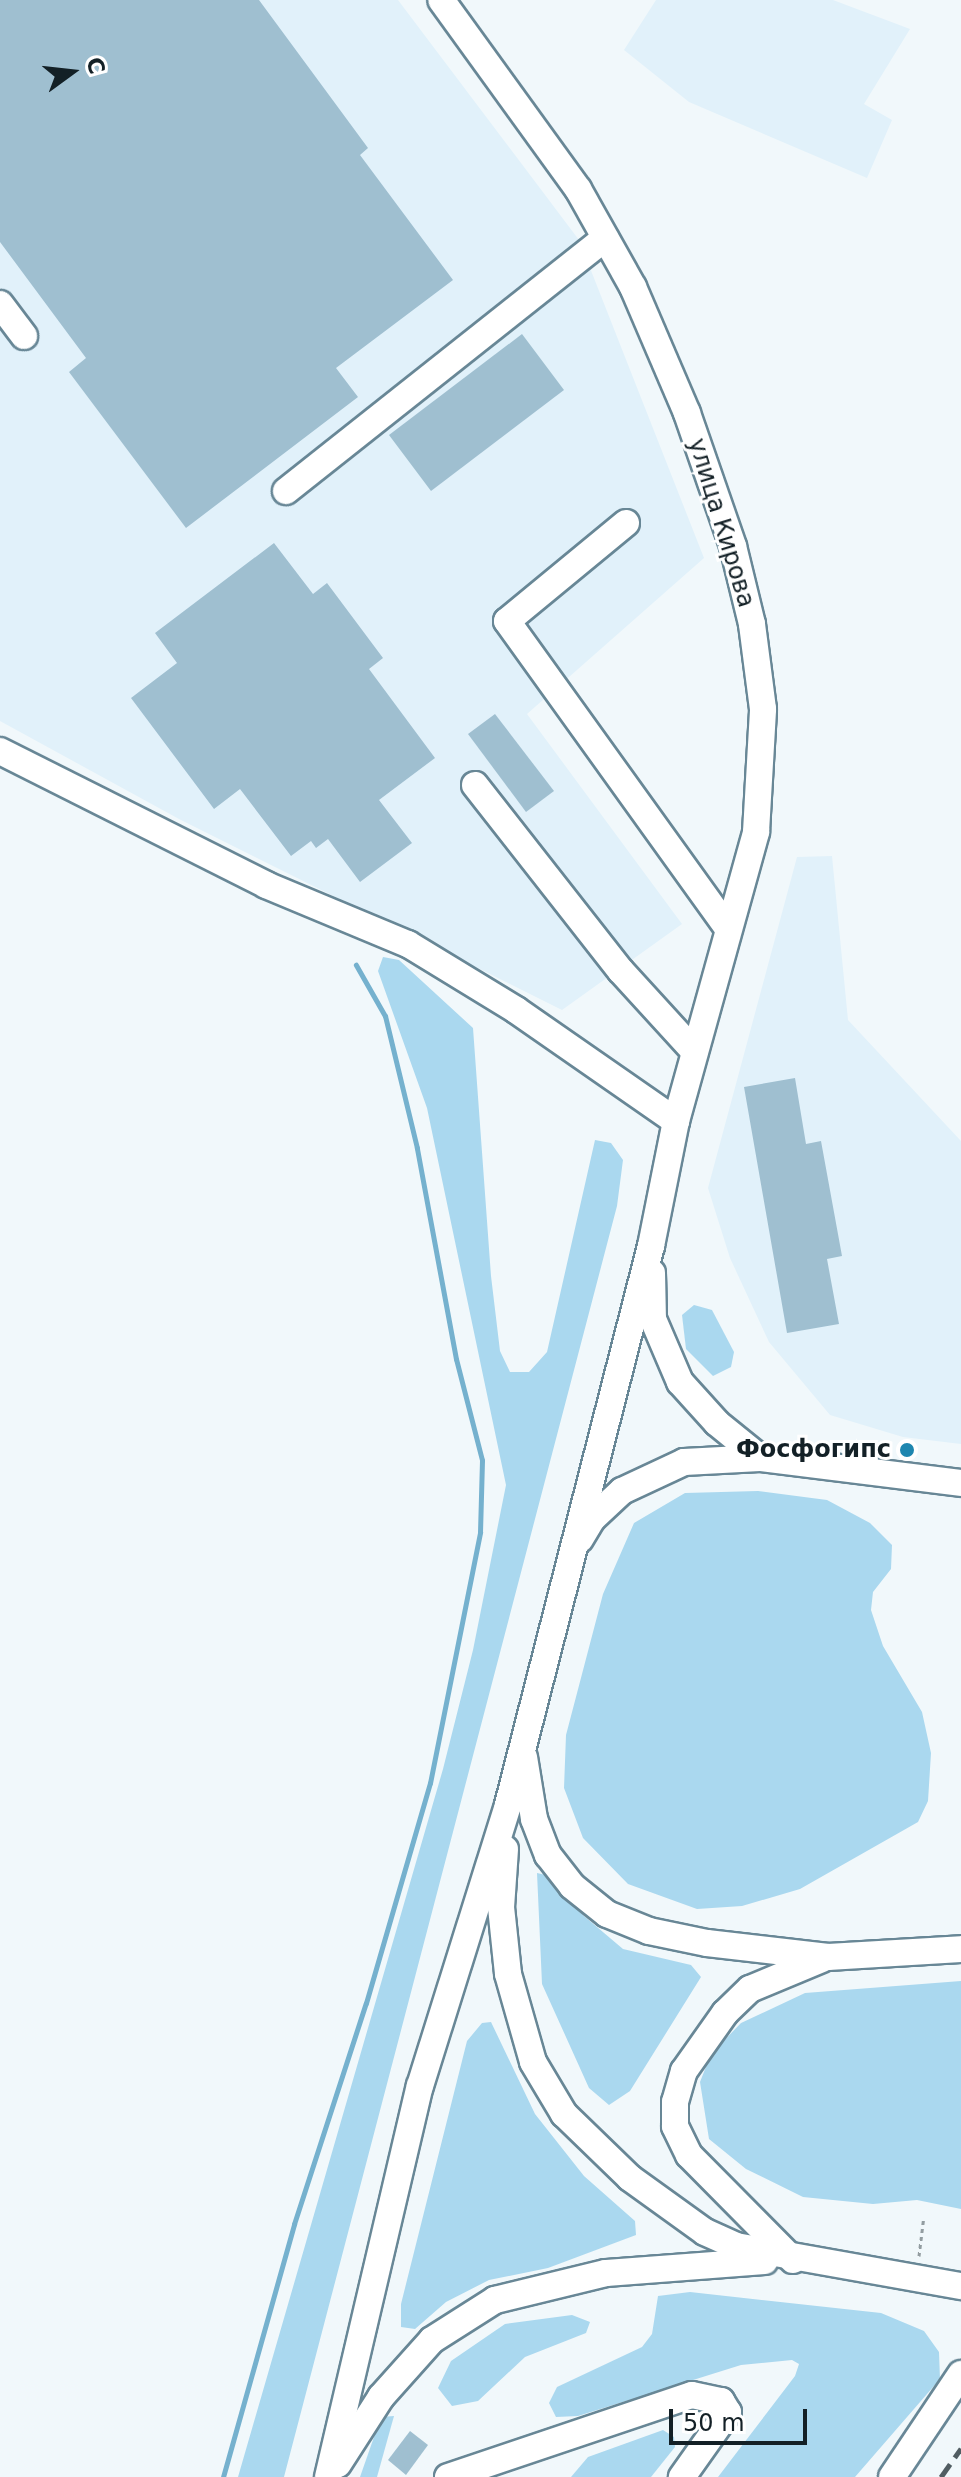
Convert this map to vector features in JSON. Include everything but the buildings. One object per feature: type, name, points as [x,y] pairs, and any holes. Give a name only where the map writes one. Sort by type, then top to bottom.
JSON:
[{"type":"street","name":"улица Кирова","points":[[441,0],[521,105],[633,287],[687,413],[733,546],[752,624],[763,709],[756,832],[676,1121],[651,1246]]},
{"type":"street","points":[[286,491],[605,238]]},
{"type":"street","points":[[0,304],[24,336]]},
{"type":"street","points":[[626,523],[507,621],[728,929]]},
{"type":"street","points":[[0,751],[266,885],[408,944],[516,1010],[676,1121]]},
{"type":"street","points":[[475,785],[621,971],[694,1051]]},
{"type":"street","points":[[651,1246],[653,1319],[680,1382],[717,1423],[760,1458]]},
{"type":"street","points":[[328,2477],[420,2086],[508,1805],[568,1559],[651,1246]]},
{"type":"street","points":[[568,1559],[592,1519],[622,1491],[684,1462],[760,1458],[961,1483]]},
{"type":"street","points":[[523,1745],[534,1819],[548,1855],[572,1886],[607,1914],[649,1931],[707,1943],[828,1957],[961,1949]]},
{"type":"street","points":[[508,1805],[501,1907],[508,1974],[533,2062],[564,2114],[630,2178],[705,2232],[793,2260],[961,2286]]},
{"type":"street","points":[[793,2260],[689,2155],[675,2126],[675,2102],[684,2071],[702,2041],[750,1989],[828,1957]]},
{"type":"street","points":[[328,2477],[381,2397],[432,2340],[495,2300],[606,2273],[793,2260]]},
{"type":"street","points":[[892,2477],[961,2374]]},
{"type":"street","points":[[448,2477],[692,2395],[721,2401],[728,2412],[682,2477]]},
{"type":"path","points":[[916,2279],[924,2217]]},
{"type":"shaded area","points":[[0,0],[398,0],[579,240],[704,558],[527,714],[682,924],[562,1010],[179,819],[0,721]]},
{"type":"shaded area","points":[[656,0],[833,0],[910,29],[864,104],[892,120],[867,178],[689,102],[624,50]]},
{"type":"shaded area","points":[[832,856],[848,1020],[961,1141],[961,1444],[903,1437],[830,1415],[769,1342],[730,1258],[708,1188],[797,857]]},
{"type":"shaded area","points":[[383,957],[399,960],[473,1028],[491,1276],[500,1351],[510,1372],[529,1372],[547,1352],[595,1140],[611,1143],[623,1160],[617,1206],[284,2477],[238,2477],[443,1769],[473,1650],[506,1485],[427,1108],[378,971]]},
{"type":"shaded area","points":[[694,1305],[712,1310],[734,1352],[731,1367],[713,1376],[686,1349],[682,1315]]},
{"type":"shaded area","points":[[758,1491],[827,1500],[870,1523],[892,1545],[891,1569],[873,1592],[871,1610],[883,1646],[922,1712],[931,1753],[928,1801],[918,1822],[800,1889],[742,1906],[697,1909],[628,1884],[583,1838],[564,1788],[566,1735],[603,1594],[634,1523],[685,1493]]},
{"type":"shaded area","points":[[537,1873],[550,1876],[584,1916],[623,1949],[691,1965],[701,1977],[630,2091],[609,2105],[589,2088],[542,1984]]},
{"type":"shaded area","points":[[961,1981],[961,2209],[917,2200],[873,2204],[803,2197],[746,2169],[709,2139],[700,2082],[711,2054],[741,2023],[805,1993]]},
{"type":"shaded area","points":[[491,2022],[535,2114],[584,2176],[635,2221],[636,2235],[548,2268],[489,2280],[446,2302],[415,2329],[401,2327],[401,2304],[467,2041],[482,2023]]},
{"type":"shaded area","points":[[690,2292],[881,2313],[924,2331],[939,2352],[940,2379],[855,2477],[718,2477],[795,2376],[799,2364],[792,2360],[741,2365],[578,2416],[556,2417],[549,2403],[557,2387],[642,2347],[652,2334],[658,2296]]},
{"type":"shaded area","points":[[572,2315],[590,2322],[586,2333],[525,2357],[478,2401],[452,2406],[438,2388],[451,2361],[505,2324]]},
{"type":"shaded area","points":[[394,2416],[377,2477],[360,2477],[381,2417]]},
{"type":"shaded area","points":[[663,2430],[674,2437],[675,2447],[651,2477],[571,2477],[588,2457]]},
{"type":"waterway","points":[[223,2477],[294,2224],[366,2003],[430,1783],[480,1532],[482,1460],[456,1359],[417,1148],[385,1016],[356,965]]},
{"type":"railway","points":[[941,2477],[961,2448]]},
{"type":"place","name":"Фосфогипс","points":[[907,1450]]}]
